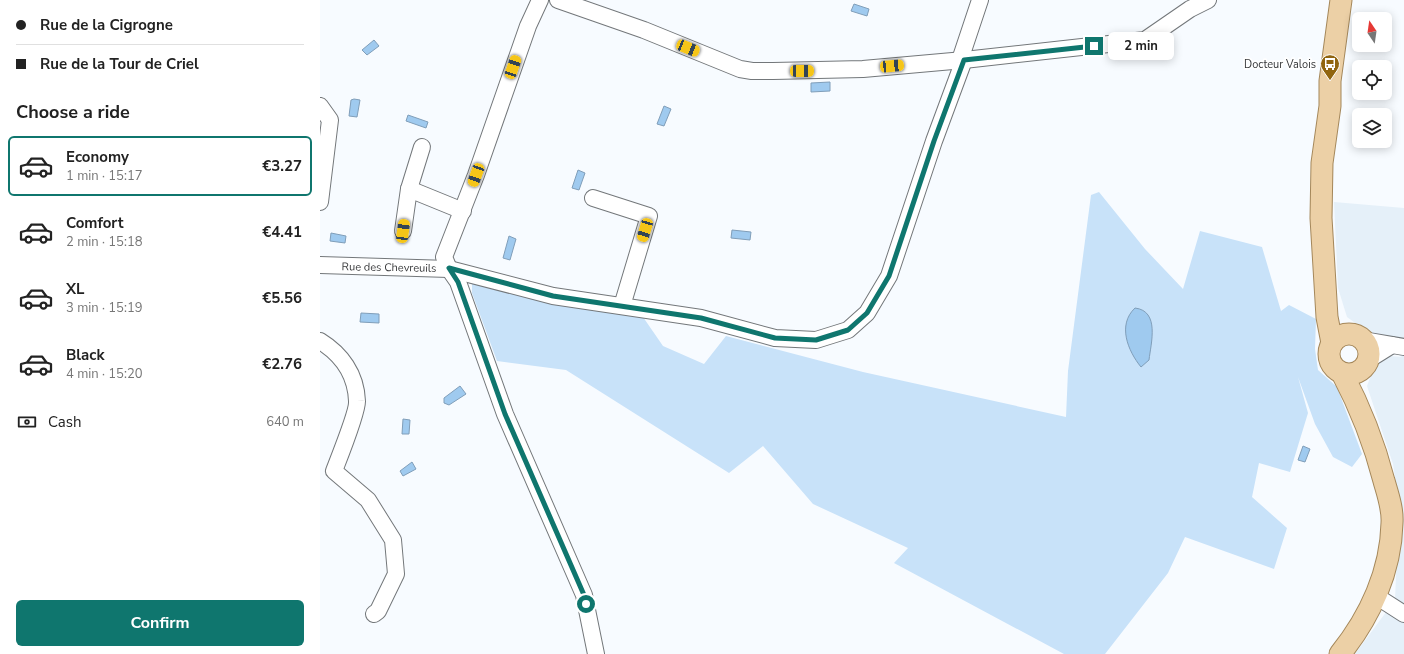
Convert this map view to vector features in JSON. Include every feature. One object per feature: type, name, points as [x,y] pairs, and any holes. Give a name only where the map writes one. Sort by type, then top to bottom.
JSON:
[{"type":"main road","points":[[1332,343],[1327,317],[1321,218],[1322,164],[1330,106],[1330,81],[1341,0]]},
{"type":"main road","points":[[1330,106],[1342,73],[1352,0]]},
{"type":"main road","points":[[1326,286],[1342,323],[1367,346],[1361,389],[1368,426]]},
{"type":"main road","points":[[1340,654],[1354,636],[1371,609],[1389,547],[1392,523],[1391,507],[1377,452],[1368,426],[1342,373],[1334,368],[1329,358],[1332,343],[1341,335],[1358,337]]},
{"type":"main road","points":[[1342,373],[1357,372],[1365,364]]},
{"type":"street","points":[[540,0],[528,26],[463,211],[444,257],[458,282],[505,414],[584,595],[596,654]]},
{"type":"street","points":[[558,0],[644,30],[740,69],[752,72],[863,69],[1145,40],[1190,9],[1208,0]]},
{"type":"street","name":"Rue des Chevreuils","points":[[320,266],[449,268],[553,296],[701,318],[775,338],[816,340],[848,330],[867,313],[889,276],[962,60],[980,0]]},
{"type":"street","points":[[320,106],[330,120],[320,202]]},
{"type":"street","points":[[403,231],[409,189],[422,147]]},
{"type":"street","points":[[409,189],[463,211]]},
{"type":"street","points":[[593,198],[650,216],[622,306]]},
{"type":"street","points":[[1358,337],[1398,346]]},
{"type":"street","points":[[320,341],[333,349],[351,371],[358,402],[334,470],[368,500],[393,540],[396,574],[378,611],[374,614]]},
{"type":"street","points":[[1365,364],[1398,346]]},
{"type":"street","points":[[1376,596],[1404,614]]},
{"type":"shaded area","points":[[854,4],[869,9],[867,16],[851,11]]},
{"type":"shaded area","points":[[374,40],[379,46],[367,55],[362,50]]},
{"type":"shaded area","points":[[830,82],[830,91],[811,92],[811,83]]},
{"type":"shaded area","points":[[351,100],[360,100],[357,117],[349,116]]},
{"type":"shaded area","points":[[664,106],[671,109],[664,126],[657,124]]},
{"type":"shaded area","points":[[408,115],[428,122],[426,128],[406,121]]},
{"type":"shaded area","points":[[578,170],[585,173],[579,190],[572,188]]},
{"type":"shaded area","points":[[1099,192],[1145,249],[1183,289],[1200,231],[1262,247],[1281,311],[1289,305],[1316,319],[1315,349],[1318,370],[1337,387],[1362,454],[1352,467],[1333,457],[1315,424],[1298,377],[1308,413],[1290,472],[1259,463],[1252,497],[1287,528],[1274,569],[1185,537],[1168,573],[1105,654],[1064,654],[894,563],[908,548],[813,504],[763,446],[729,473],[566,370],[497,361],[472,293],[472,283],[643,317],[663,346],[704,364],[726,336],[863,372],[1066,417],[1068,371],[1091,195]]},
{"type":"shaded area","points":[[1334,202],[1404,208],[1404,654],[1355,654],[1395,600],[1399,504],[1393,464],[1367,386],[1374,367],[1390,356],[1402,357],[1347,317],[1338,288]]},
{"type":"shaded area","points":[[732,230],[751,232],[750,240],[731,238]]},
{"type":"shaded area","points":[[331,233],[346,236],[345,243],[330,241]]},
{"type":"shaded area","points":[[509,236],[516,239],[510,260],[503,258]]},
{"type":"shaded area","points":[[1135,308],[1143,310],[1148,315],[1151,321],[1152,329],[1149,360],[1141,367],[1136,361],[1126,338],[1127,322]]},
{"type":"shaded area","points":[[361,313],[379,314],[379,323],[360,322]]},
{"type":"shaded area","points":[[460,386],[466,394],[449,405],[444,403],[444,398]]},
{"type":"shaded area","points":[[403,419],[410,420],[409,434],[402,434]]},
{"type":"shaded area","points":[[1303,446],[1310,449],[1305,462],[1298,460]]},
{"type":"shaded area","points":[[412,462],[416,469],[403,476],[400,471]]},
{"type":"place","name":"Docteur Valois","points":[[1330,81]]},
{"type":"route","points":[[586,604],[584,595],[505,414],[458,282],[449,268],[553,296],[701,318],[775,338],[816,340],[848,330],[867,313],[889,276],[907,226],[934,141],[964,60],[1094,46]]}]
